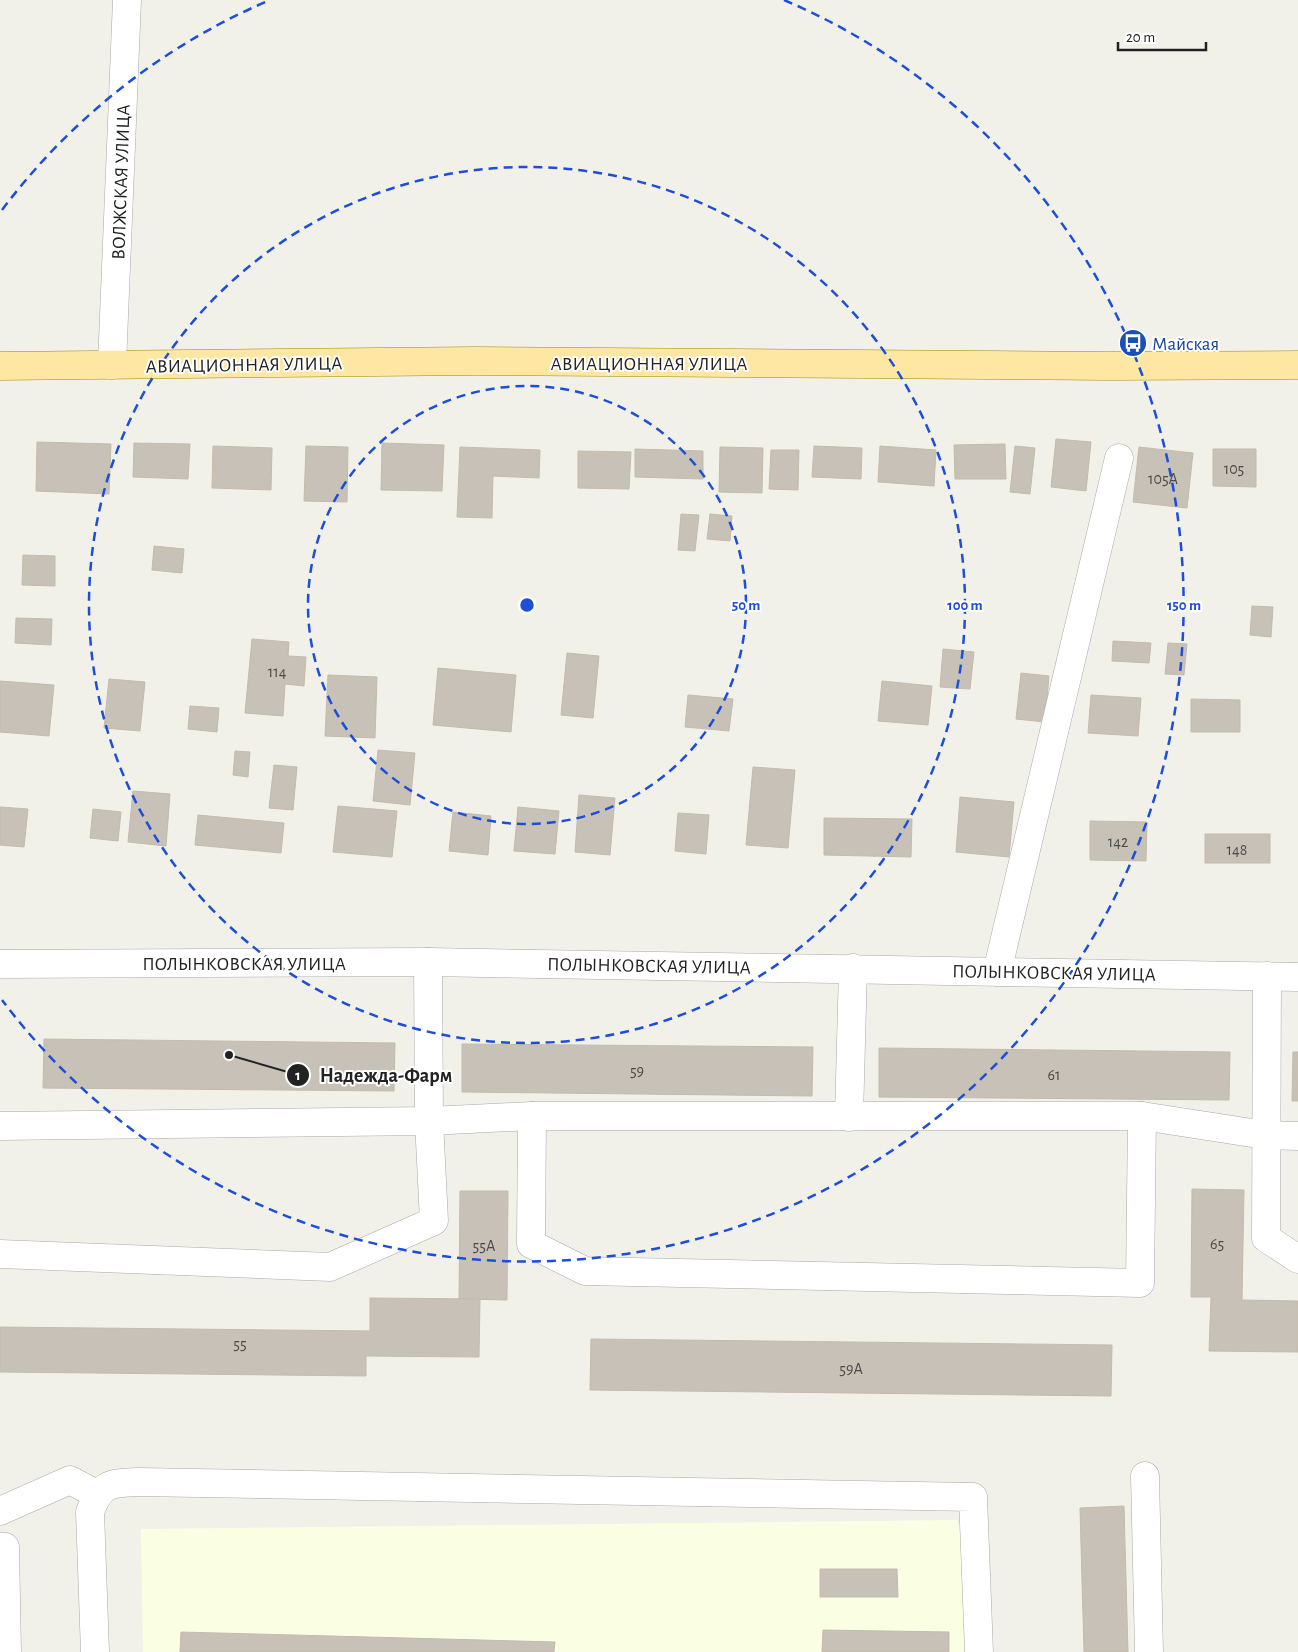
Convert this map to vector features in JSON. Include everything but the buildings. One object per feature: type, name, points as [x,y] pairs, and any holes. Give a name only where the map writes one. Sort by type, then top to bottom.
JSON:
[{"type":"main road","name":"АВИАЦИОННАЯ УЛИЦА","points":[[0,366],[474,361],[1099,366],[1298,365]]},
{"type":"street","name":"ВОЛЖСКАЯ УЛИЦА","points":[[112,365],[127,0]]},
{"type":"street","points":[[997,972],[1119,458]]},
{"type":"street","points":[[0,1254],[330,1267],[434,1221],[429,1121],[428,962]]},
{"type":"street","name":"ПОЛЫНКОВСКАЯ УЛИЦА","points":[[0,964],[428,962],[1298,976]]},
{"type":"street","points":[[848,1117],[853,968]]},
{"type":"street","points":[[1266,976],[1266,1238],[1298,1259]]},
{"type":"street","points":[[532,1116],[531,1244],[585,1271],[1140,1283],[1142,1116]]},
{"type":"street","points":[[0,1126],[429,1121],[532,1116],[1142,1116],[1265,1135],[1298,1136]]},
{"type":"street","points":[[1145,1476],[1149,1652]]},
{"type":"street","points":[[0,1511],[70,1480],[96,1494]]},
{"type":"street","points":[[95,1652],[90,1512],[96,1494],[112,1483],[138,1482],[973,1497],[979,1652]]},
{"type":"street","points":[[0,1547],[5,1547],[7,1652]]},
{"type":"shaded area","points":[[957,1520],[966,1538],[971,1652],[143,1652],[141,1529]]},
{"type":"place","name":"Майская","points":[[1133,343]]},
{"type":"place","name":"Надежда-Фарм","points":[[229,1055]]}]
